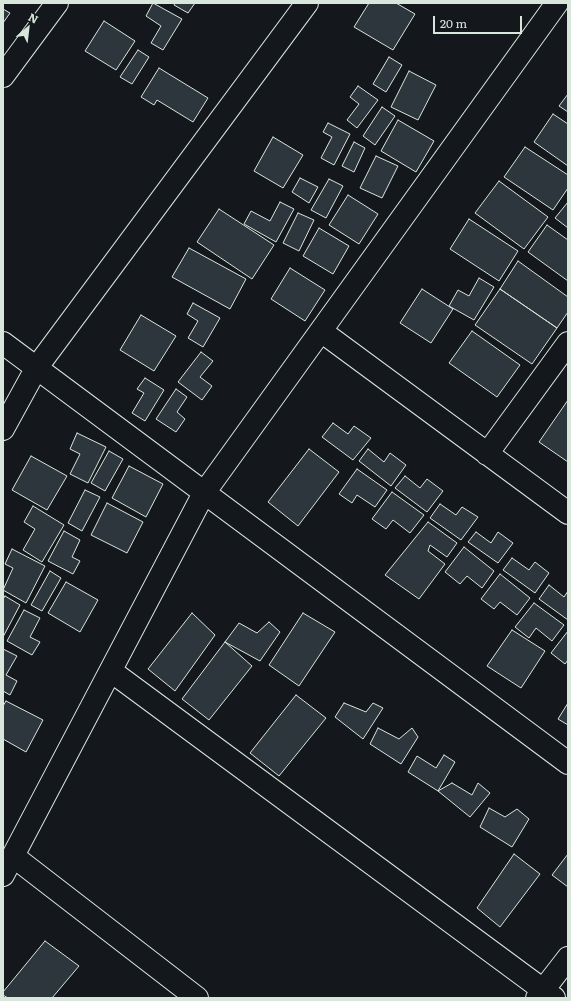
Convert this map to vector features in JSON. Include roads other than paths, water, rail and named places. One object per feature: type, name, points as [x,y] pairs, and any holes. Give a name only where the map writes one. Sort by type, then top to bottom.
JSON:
[{"type":"street","points":[[3,76],[57,3]]},
{"type":"street","points":[[3,429],[37,367],[307,3]]},
{"type":"street","points":[[3,875],[204,493],[557,3]]},
{"type":"street","points":[[321,331],[568,513]]},
{"type":"street","points":[[3,343],[568,763]]},
{"type":"street","points":[[487,454],[568,343]]},
{"type":"street","points":[[111,671],[545,995],[568,958]]},
{"type":"street","points":[[13,856],[197,998]]}]
